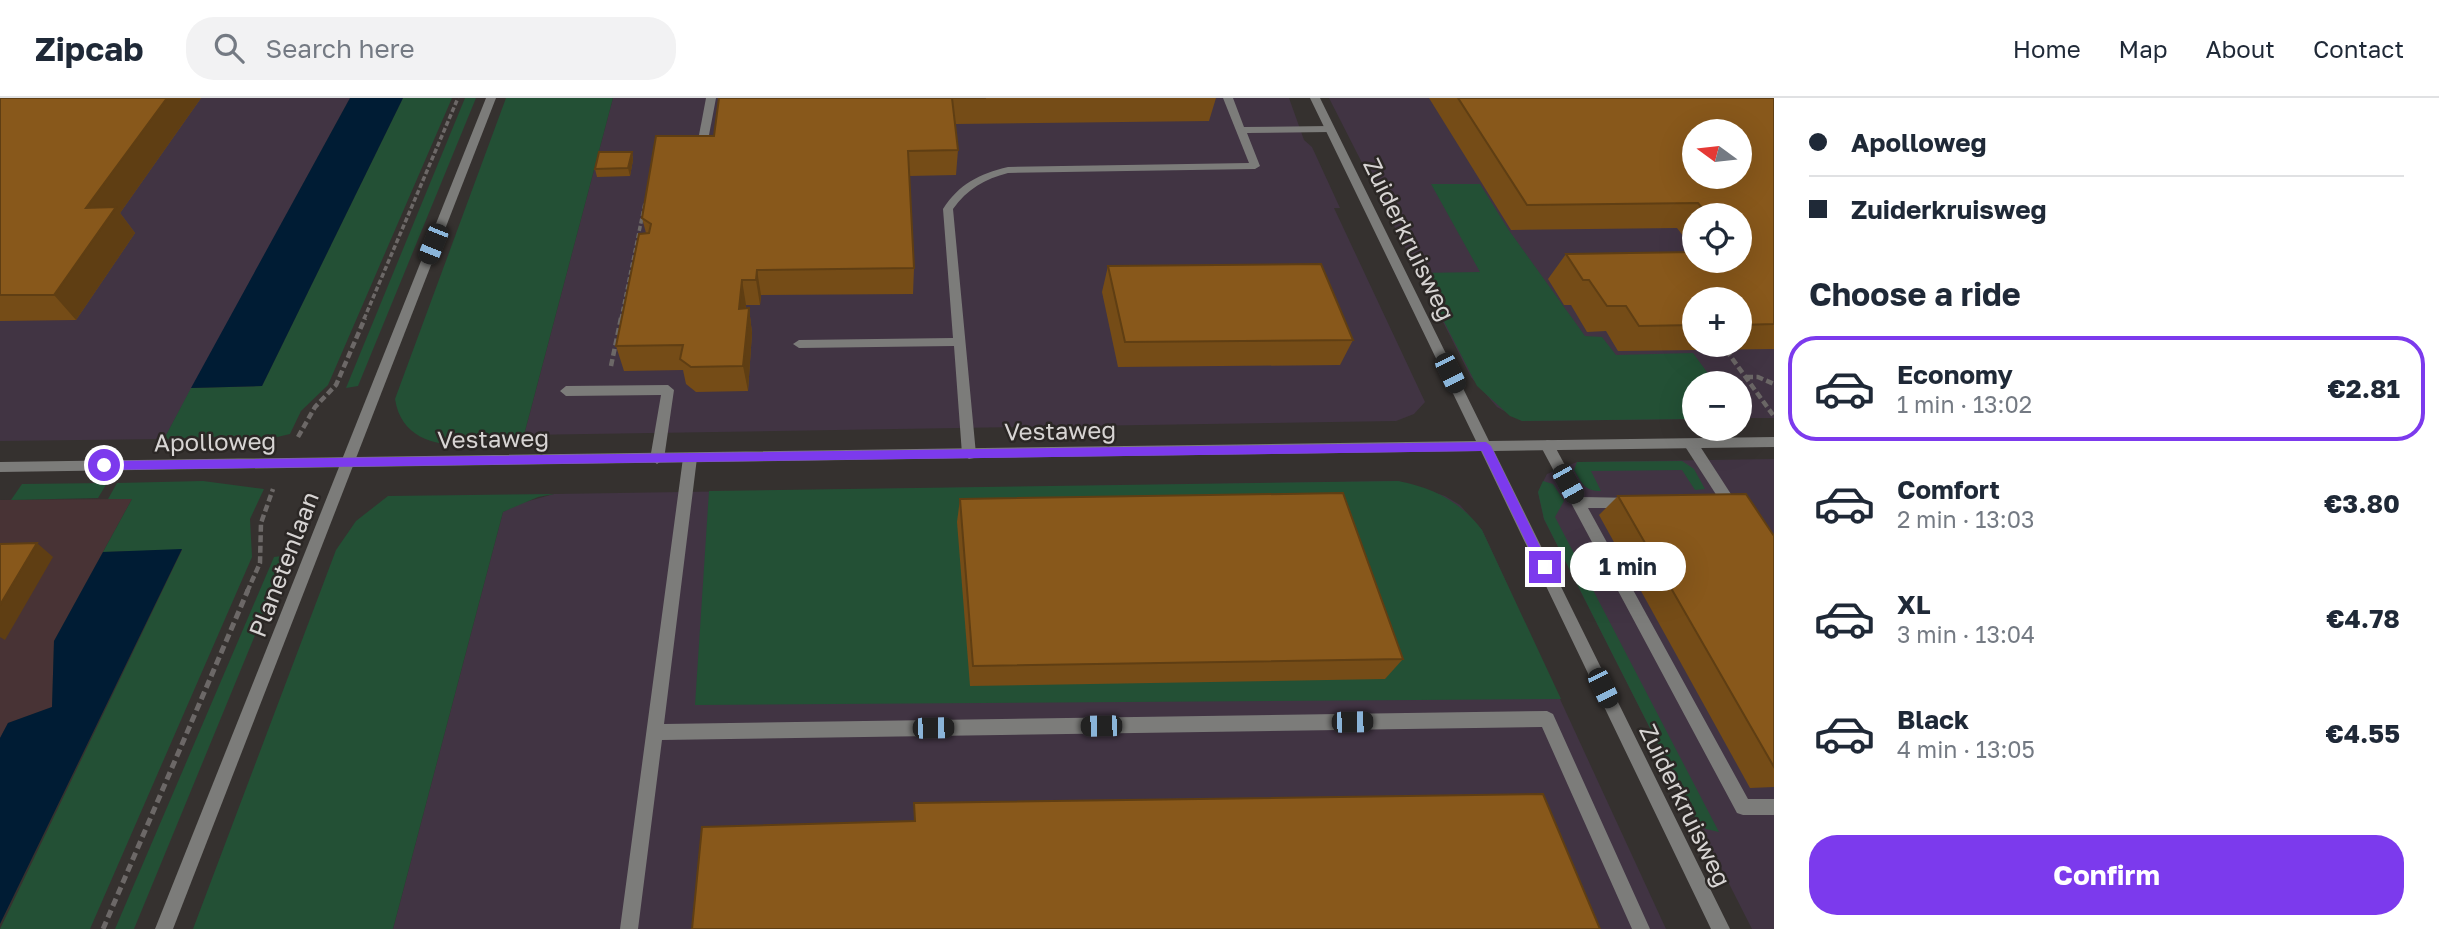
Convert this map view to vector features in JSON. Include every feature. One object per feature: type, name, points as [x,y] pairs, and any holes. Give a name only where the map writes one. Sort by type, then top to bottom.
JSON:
[{"type":"street","name":"Planetenlaan","points":[[164,929],[491,98]]},
{"type":"street","points":[[691,151],[702,151],[711,98]]},
{"type":"street","points":[[970,454],[948,209],[965,187],[993,173],[1025,169],[1255,166],[1228,98]]},
{"type":"street","name":"Zuiderkruisweg","points":[[1315,98],[1721,929]]},
{"type":"street","points":[[1240,130],[1330,129]]},
{"type":"street","points":[[799,344],[960,342]]},
{"type":"street","points":[[566,391],[668,390],[657,459]]},
{"type":"street","name":"Vestaweg","points":[[347,463],[1774,442]]},
{"type":"street","points":[[1690,444],[1721,500],[1741,521]]},
{"type":"street","points":[[1547,445],[1743,807],[1774,807]]},
{"type":"street","points":[[629,929],[690,458]]},
{"type":"street","name":"Apolloweg","points":[[0,467],[347,463]]},
{"type":"street","points":[[1578,503],[1646,502]]},
{"type":"street","points":[[654,732],[1547,719],[1641,929]]},
{"type":"path","name":"Planetenlaan","points":[[103,929],[260,563],[264,550],[260,530],[263,513],[285,463],[315,407],[336,385],[458,98]]},
{"type":"path","points":[[606,390],[647,193]]},
{"type":"path","points":[[1752,377],[1774,384]]},
{"type":"path","points":[[1752,385],[1774,415]]},
{"type":"shaded area","points":[[0,98],[350,98],[164,439],[0,441]]},
{"type":"shaded area","points":[[613,98],[1289,98],[1304,140],[1312,147],[1340,208],[1334,208],[1425,402],[1414,414],[1396,421],[524,435]]},
{"type":"shaded area","points":[[1329,98],[1774,98],[1774,418],[1752,418],[1752,371],[1682,371],[1682,419],[1522,421],[1497,407],[1471,377]]},
{"type":"shaded area","points":[[1774,459],[1774,929],[1752,929],[1544,519],[1538,492],[1547,474],[1577,462]]},
{"type":"shaded area","points":[[1398,481],[1445,496],[1460,505],[1482,530],[1666,929],[393,929],[503,512],[518,504],[554,494]]},
{"type":"shaded area","points":[[132,499],[54,641],[52,707],[8,723],[0,738],[0,500]]},
{"type":"green space","points":[[403,98],[452,98],[328,385],[301,411],[290,434],[235,447],[235,436],[164,439],[191,388],[262,386]]},
{"type":"green space","points":[[465,98],[476,98],[358,386],[346,388]]},
{"type":"green space","points":[[506,98],[613,98],[524,435],[470,436],[466,446],[441,444],[411,430],[398,412],[395,399]]},
{"type":"green space","points":[[1431,184],[1480,184],[1508,229],[1585,336],[1602,337],[1616,355],[1682,353],[1682,357],[1696,357],[1706,371],[1682,371],[1682,419],[1522,421],[1510,416],[1477,386],[1419,273],[1480,272]]},
{"type":"green space","points":[[1682,461],[1694,469],[1705,489],[1695,490],[1682,470],[1591,471],[1601,491],[1595,491],[1584,485],[1574,470],[1577,462]]},
{"type":"green space","points":[[203,481],[264,489],[250,519],[252,557],[90,929],[0,929],[182,550],[103,552],[132,499],[108,499],[117,483]]},
{"type":"green space","points":[[1398,481],[1445,497],[1465,511],[1482,530],[1561,699],[695,705],[709,491]]},
{"type":"green space","points":[[1543,481],[1553,484],[1564,501],[1555,517],[1719,832],[1706,829],[1696,819],[1544,519],[1538,492]]},
{"type":"green space","points":[[107,483],[98,498],[11,500],[22,484]]},
{"type":"green space","points":[[554,494],[538,497],[503,512],[393,929],[193,929],[336,550],[356,521],[388,496]]},
{"type":"green space","points":[[282,556],[286,560],[134,929],[115,929],[274,557]]},
{"type":"water","points":[[350,98],[403,98],[262,386],[191,388]]},
{"type":"water","points":[[182,549],[0,924],[0,738],[8,723],[52,707],[54,641],[103,552]]},
{"type":"building","points":[[0,98],[167,98],[86,208],[116,207],[54,295],[0,295]]},
{"type":"building","points":[[719,98],[952,98],[958,150],[908,151],[914,268],[757,270],[756,280],[742,280],[739,309],[749,308],[743,366],[691,367],[680,359],[683,345],[616,346],[639,234],[649,233],[651,224],[642,218],[656,136],[714,136]]},
{"type":"building","points":[[1458,98],[1774,98],[1774,324],[1752,325],[1752,287],[1682,287],[1682,325],[1639,326],[1626,306],[1607,306],[1589,280],[1583,280],[1566,254],[1682,252],[1682,273],[1752,273],[1752,203],[1527,205]]},
{"type":"building","points":[[599,152],[632,152],[628,168],[595,169]]},
{"type":"building","points":[[1321,264],[1353,340],[1125,342],[1108,266]]},
{"type":"building","points":[[1343,493],[1403,659],[973,666],[960,499]]},
{"type":"building","points":[[1746,494],[1774,536],[1774,767],[1618,496]]},
{"type":"building","points":[[37,543],[0,605],[0,544]]},
{"type":"building","points":[[1543,794],[1600,929],[692,929],[702,827],[915,821],[914,803]]},
{"type":"route","points":[[104,465],[1486,446],[1545,567]]}]
